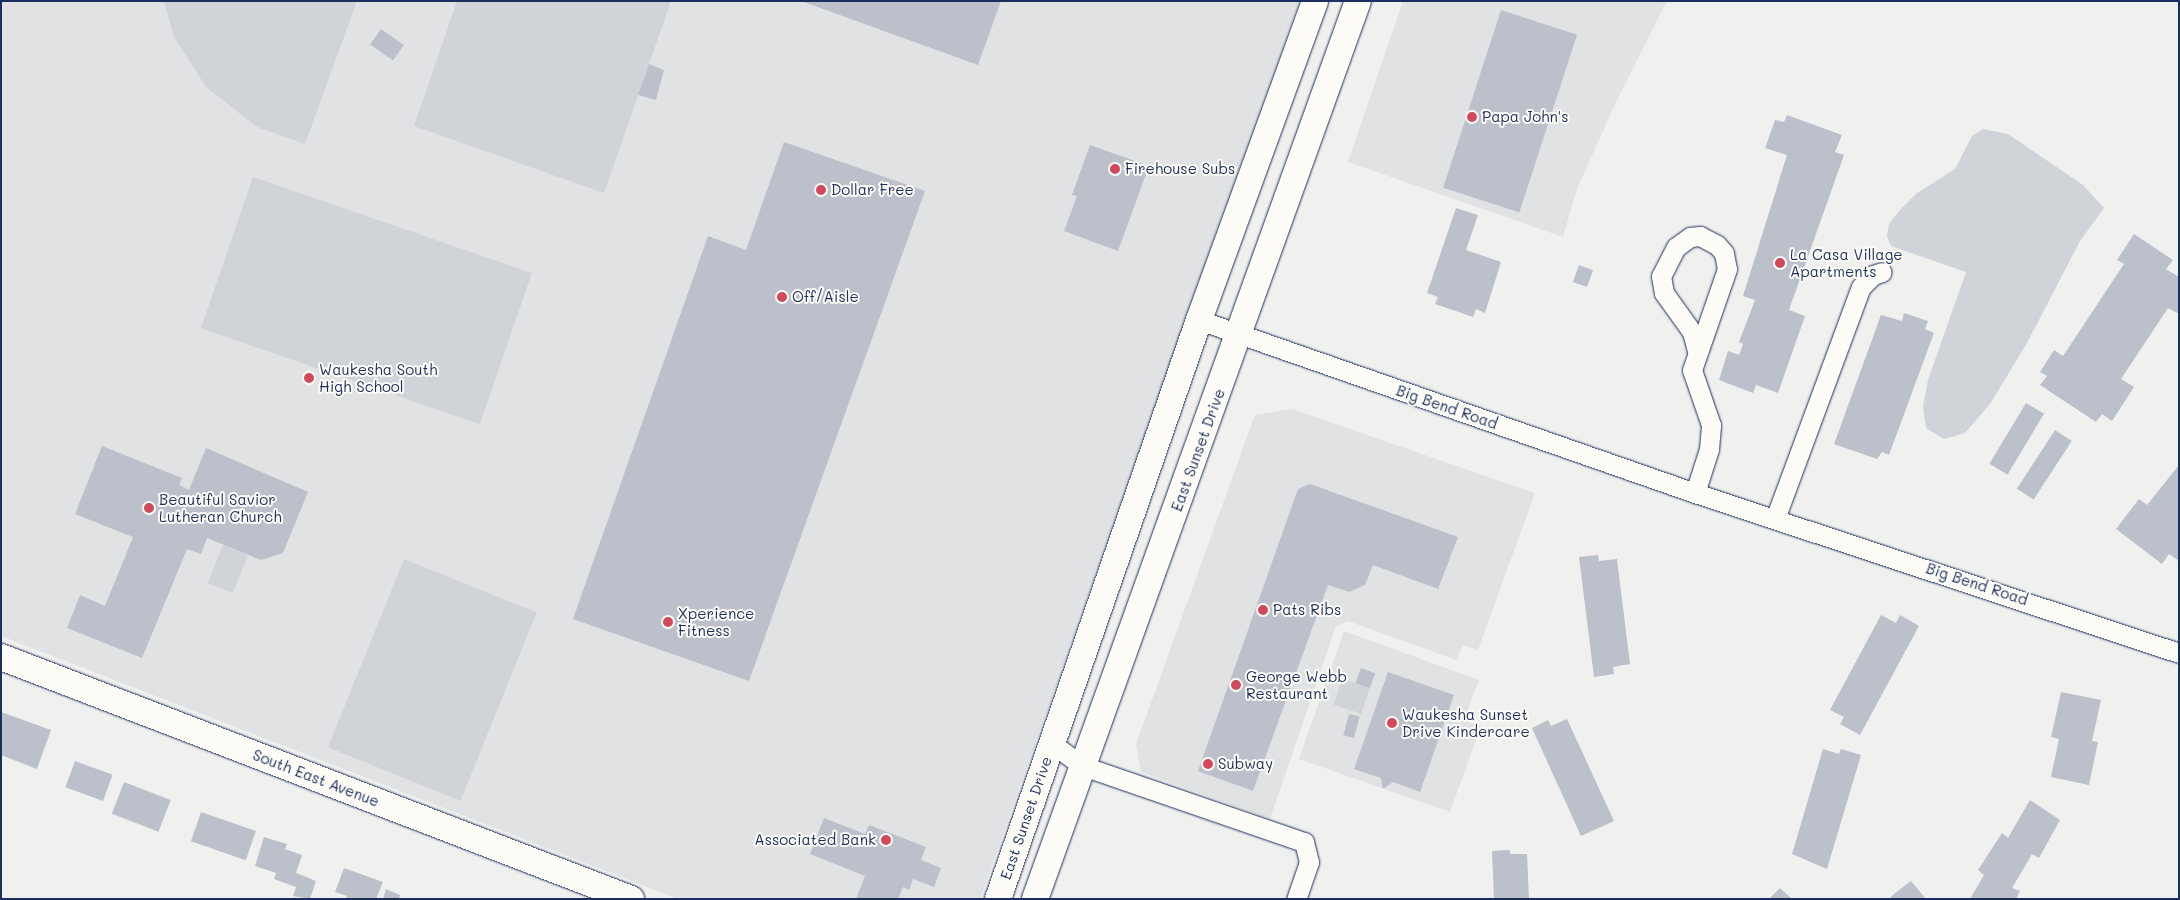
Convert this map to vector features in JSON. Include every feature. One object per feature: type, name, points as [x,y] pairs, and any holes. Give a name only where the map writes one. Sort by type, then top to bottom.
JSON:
[{"type":"main road","name":"East Sunset Drive","points":[[998,899],[1199,320],[1315,1]]},
{"type":"main road","name":"East Sunset Drive","points":[[1035,899],[1240,335],[1358,1]]},
{"type":"main road","name":"South East Avenue","points":[[1,657],[631,899]]},
{"type":"street","points":[[1695,493],[1709,449],[1711,425],[1694,381],[1697,351],[1727,270],[1724,253],[1717,245],[1700,236],[1690,237],[1676,247],[1661,276],[1664,293],[1692,332],[1697,351]]},
{"type":"street","points":[[1775,519],[1861,287],[1872,275],[1882,272]]},
{"type":"street","name":"Big Bend Road","points":[[1199,320],[1695,493],[2179,653]]},
{"type":"street","points":[[1051,744],[1083,766],[1304,842],[1310,862],[1296,899]]},
{"type":"shaded area","points":[[1,1],[1300,1],[980,899],[678,899],[1,636]]},
{"type":"shaded area","points":[[164,1],[357,1],[305,144],[257,127],[206,87],[174,37]]},
{"type":"shaded area","points":[[457,1],[671,1],[604,193],[414,126]]},
{"type":"shaded area","points":[[1403,1],[1667,1],[1616,102],[1577,189],[1563,237],[1348,162]]},
{"type":"shaded area","points":[[1983,129],[2008,134],[2083,185],[2104,208],[2080,241],[2027,343],[1990,404],[1965,433],[1944,439],[1926,428],[1923,407],[1928,380],[1966,272],[1891,246],[1887,236],[1889,224],[1900,210],[1917,193],[1955,169],[1972,136]]},
{"type":"shaded area","points":[[253,177],[532,273],[480,424],[201,328]]},
{"type":"shaded area","points":[[1292,409],[1535,493],[1478,650],[1463,645],[1456,660],[1348,621],[1336,626],[1270,819],[1141,772],[1136,744],[1255,415]]},
{"type":"shaded area","points":[[223,545],[248,555],[233,593],[208,583]]},
{"type":"shaded area","points":[[404,559],[537,613],[461,801],[328,747]]},
{"type":"shaded area","name":"Waukesha Sunset Drive Kindercare","points":[[1344,631],[1479,680],[1464,720],[1481,726],[1450,812],[1299,759]]},
{"type":"shaded area","points":[[1342,679],[1370,688],[1361,714],[1334,705]]},
{"type":"building","points":[[801,1],[1001,1],[978,65]]},
{"type":"building","points":[[1501,10],[1577,35],[1519,213],[1443,188]]},
{"type":"building","points":[[381,29],[404,45],[393,61],[370,45]]},
{"type":"building","points":[[649,64],[664,70],[656,100],[638,95]]},
{"type":"building","name":"La Casa Village Apartments","points":[[1787,115],[1842,135],[1835,152],[1844,155],[1789,310],[1805,316],[1778,393],[1756,385],[1753,393],[1719,380],[1728,351],[1739,355],[1743,344],[1739,342],[1755,300],[1743,296],[1787,155],[1765,148],[1775,120],[1784,122]]},
{"type":"building","points":[[784,142],[925,191],[749,681],[573,619],[708,236],[746,250]]},
{"type":"building","points":[[1090,145],[1149,166],[1118,251],[1064,231],[1077,196],[1072,195]]},
{"type":"building","points":[[1456,208],[1478,215],[1466,250],[1501,262],[1485,313],[1476,309],[1473,317],[1435,304],[1438,297],[1427,293]]},
{"type":"building","points":[[2134,234],[2173,260],[2166,269],[2179,277],[2179,314],[2168,308],[2121,379],[2134,387],[2112,421],[2102,414],[2096,422],[2040,385],[2047,376],[2040,372],[2054,350],[2063,356],[2124,264],[2117,260]]},
{"type":"building","points":[[1579,265],[1593,270],[1587,287],[1573,282]]},
{"type":"building","points":[[1904,313],[1928,321],[1925,329],[1934,333],[1889,455],[1882,452],[1877,459],[1834,444],[1881,315],[1902,321]]},
{"type":"building","points":[[2026,403],[2044,414],[2007,475],[1989,464]]},
{"type":"building","points":[[2055,430],[2072,441],[2034,500],[2017,489]]},
{"type":"building","points":[[102,446],[182,478],[179,485],[189,490],[206,448],[308,492],[283,553],[261,560],[207,538],[201,554],[187,549],[142,658],[67,628],[80,595],[105,606],[133,537],[75,514]]},
{"type":"building","points":[[2179,465],[2179,561],[2169,554],[2162,564],[2116,529],[2139,499],[2147,505]]},
{"type":"building","points":[[1310,484],[1458,537],[1438,589],[1373,565],[1365,585],[1349,592],[1328,585],[1253,791],[1198,771],[1298,489]]},
{"type":"building","points":[[1598,555],[1599,561],[1617,559],[1630,664],[1613,667],[1614,674],[1594,677],[1579,557]]},
{"type":"building","points":[[1881,615],[1896,623],[1900,615],[1919,626],[1860,735],[1840,724],[1844,717],[1830,710]]},
{"type":"building","points":[[1361,668],[1375,673],[1370,688],[1356,683]]},
{"type":"building","points":[[1388,672],[1454,695],[1420,792],[1393,782],[1383,789],[1381,778],[1354,769]]},
{"type":"building","points":[[2061,692],[2101,700],[2092,741],[2098,742],[2089,785],[2051,777],[2059,739],[2051,737]]},
{"type":"building","points":[[1,712],[51,730],[37,769],[1,755]]},
{"type":"building","points":[[1349,714],[1360,717],[1354,738],[1343,735]]},
{"type":"building","points":[[1567,719],[1614,821],[1581,836],[1532,728],[1548,720],[1551,726]]},
{"type":"building","points":[[1823,749],[1839,754],[1841,749],[1861,755],[1827,869],[1792,854]]},
{"type":"building","points":[[75,761],[113,775],[103,801],[65,787]]},
{"type":"building","points":[[124,782],[171,800],[158,832],[112,814]]},
{"type":"building","points":[[2030,800],[2060,820],[2039,858],[2032,854],[2012,888],[2020,891],[2016,899],[1970,899],[1984,875],[1978,870],[2002,833],[2008,838]]},
{"type":"building","points":[[201,812],[256,831],[246,860],[191,841]]},
{"type":"building","points":[[824,818],[865,834],[869,825],[926,847],[921,860],[941,868],[934,887],[913,879],[909,890],[903,887],[898,899],[856,899],[865,876],[810,854]]},
{"type":"building","points":[[264,837],[287,844],[285,849],[302,855],[296,873],[316,881],[310,899],[293,896],[296,887],[274,879],[276,873],[255,866]]},
{"type":"building","points":[[1510,850],[1510,854],[1527,854],[1529,899],[1494,899],[1492,851]]},
{"type":"building","points":[[344,868],[383,882],[376,899],[346,899],[347,896],[335,892]]},
{"type":"building","points":[[1911,881],[1926,899],[1889,899],[1894,894]]},
{"type":"building","points":[[1780,888],[1792,899],[1769,899]]},
{"type":"building","points":[[386,889],[400,895],[399,899],[383,899]]},
{"type":"place","name":"Papa John's","points":[[1472,117]]},
{"type":"place","name":"Firehouse Subs","points":[[1115,169]]},
{"type":"place","name":"Dollar Free","points":[[821,190]]},
{"type":"place","name":"La Casa Village Apartments","points":[[1780,263]]},
{"type":"place","name":"Off/Aisle","points":[[782,297]]},
{"type":"place","name":"Waukesha South High School","points":[[309,378]]},
{"type":"place","name":"Beautiful Savior Lutheran Church","points":[[149,508]]},
{"type":"place","name":"Pats Ribs","points":[[1263,610]]},
{"type":"place","name":"Xperience Fitness","points":[[668,622]]},
{"type":"place","name":"George Webb Restaurant","points":[[1236,685]]},
{"type":"place","name":"Waukesha Sunset Drive Kindercare","points":[[1392,723]]},
{"type":"place","name":"Subway","points":[[1208,764]]},
{"type":"place","name":"Associated Bank","points":[[886,840]]}]
